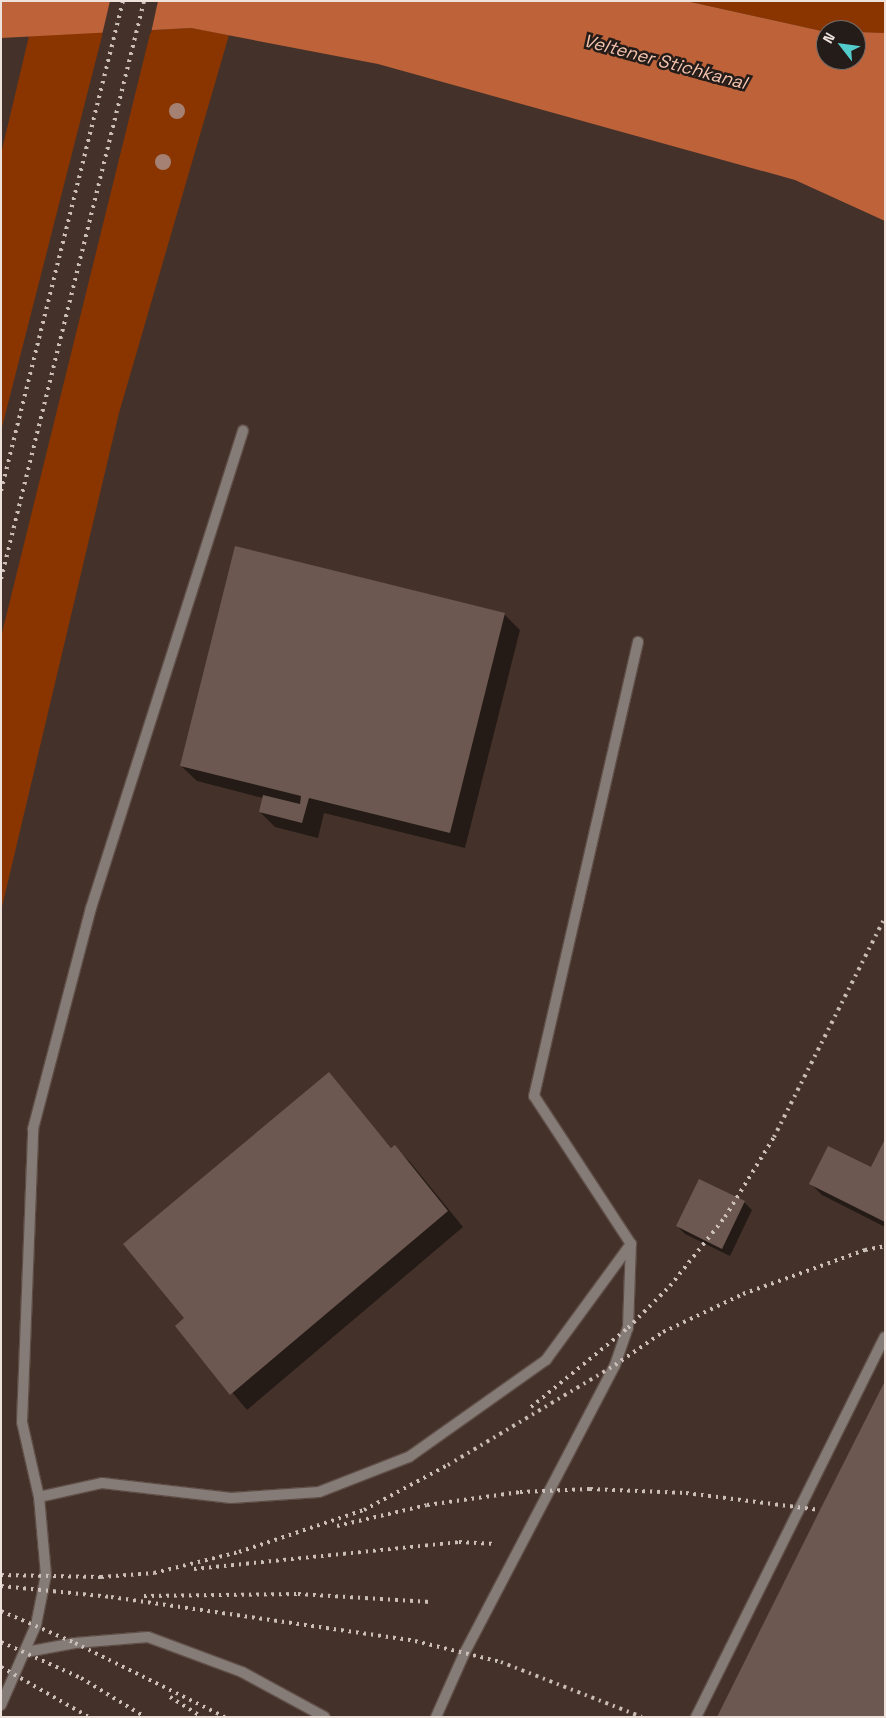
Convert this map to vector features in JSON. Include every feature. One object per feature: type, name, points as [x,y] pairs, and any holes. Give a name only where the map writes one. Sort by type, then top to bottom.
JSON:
[{"type":"lane","points":[[1,1705],[26,1652],[44,1592],[39,1497],[22,1422],[33,1129],[91,908],[242,431]]},
{"type":"lane","points":[[436,1717],[465,1652],[615,1365],[628,1328],[631,1244],[534,1096],[638,642]]},
{"type":"lane","points":[[39,1497],[102,1483],[230,1498],[319,1492],[409,1457],[546,1360],[631,1244]]},
{"type":"lane","points":[[696,1717],[885,1338]]},
{"type":"lane","points":[[26,1652],[75,1643],[148,1637],[242,1672],[325,1717]]},
{"type":"shaded area","points":[[686,1],[885,1],[885,33],[866,33],[866,20],[816,20],[816,30]]},
{"type":"shaded area","points":[[191,28],[229,35],[119,413],[1,911],[1,637],[151,30]]},
{"type":"shaded area","points":[[103,32],[1,431],[1,154],[29,36]]},
{"type":"water","name":"Veltener Stichkanal","points":[[1,1],[686,1],[816,30],[816,70],[866,70],[866,32],[885,33],[885,221],[795,180],[378,64],[191,28],[1,38]]},
{"type":"pier","points":[[110,1],[158,1],[151,33],[102,35]]},
{"type":"building","points":[[235,546],[505,613],[450,833],[309,798],[302,823],[259,812],[263,795],[300,804],[301,796],[180,766]]},
{"type":"building","points":[[329,1072],[391,1148],[395,1145],[448,1211],[230,1395],[175,1326],[184,1318],[123,1244]]},
{"type":"building","points":[[885,1139],[885,1222],[809,1184],[828,1146],[871,1167]]},
{"type":"building","points":[[699,1179],[745,1201],[722,1249],[676,1226]]},
{"type":"building","points":[[885,1381],[885,1717],[717,1717],[820,1510]]},
{"type":"railway","points":[[1,491],[123,1]]},
{"type":"railway","points":[[1,579],[144,1]]},
{"type":"railway","points":[[531,1407],[628,1328],[670,1286],[725,1217],[774,1137],[885,917]]},
{"type":"railway","points":[[1,1575],[101,1577],[154,1573],[239,1552],[364,1510],[448,1465],[615,1365],[663,1332],[743,1294],[865,1250],[885,1246]]},
{"type":"railway","points":[[337,1526],[427,1505],[520,1492],[590,1489],[686,1493],[820,1510]]},
{"type":"railway","points":[[194,1569],[459,1542],[496,1544]]},
{"type":"railway","points":[[1,1586],[111,1597],[415,1641],[501,1662],[642,1717]]},
{"type":"railway","points":[[144,1596],[298,1594],[431,1602]]},
{"type":"railway","points":[[1,1611],[75,1643],[225,1717]]},
{"type":"railway","points":[[1,1642],[81,1678],[145,1717]]},
{"type":"railway","points":[[1,1667],[89,1717]]},
{"type":"railway","points":[[170,1697],[202,1717]]}]
